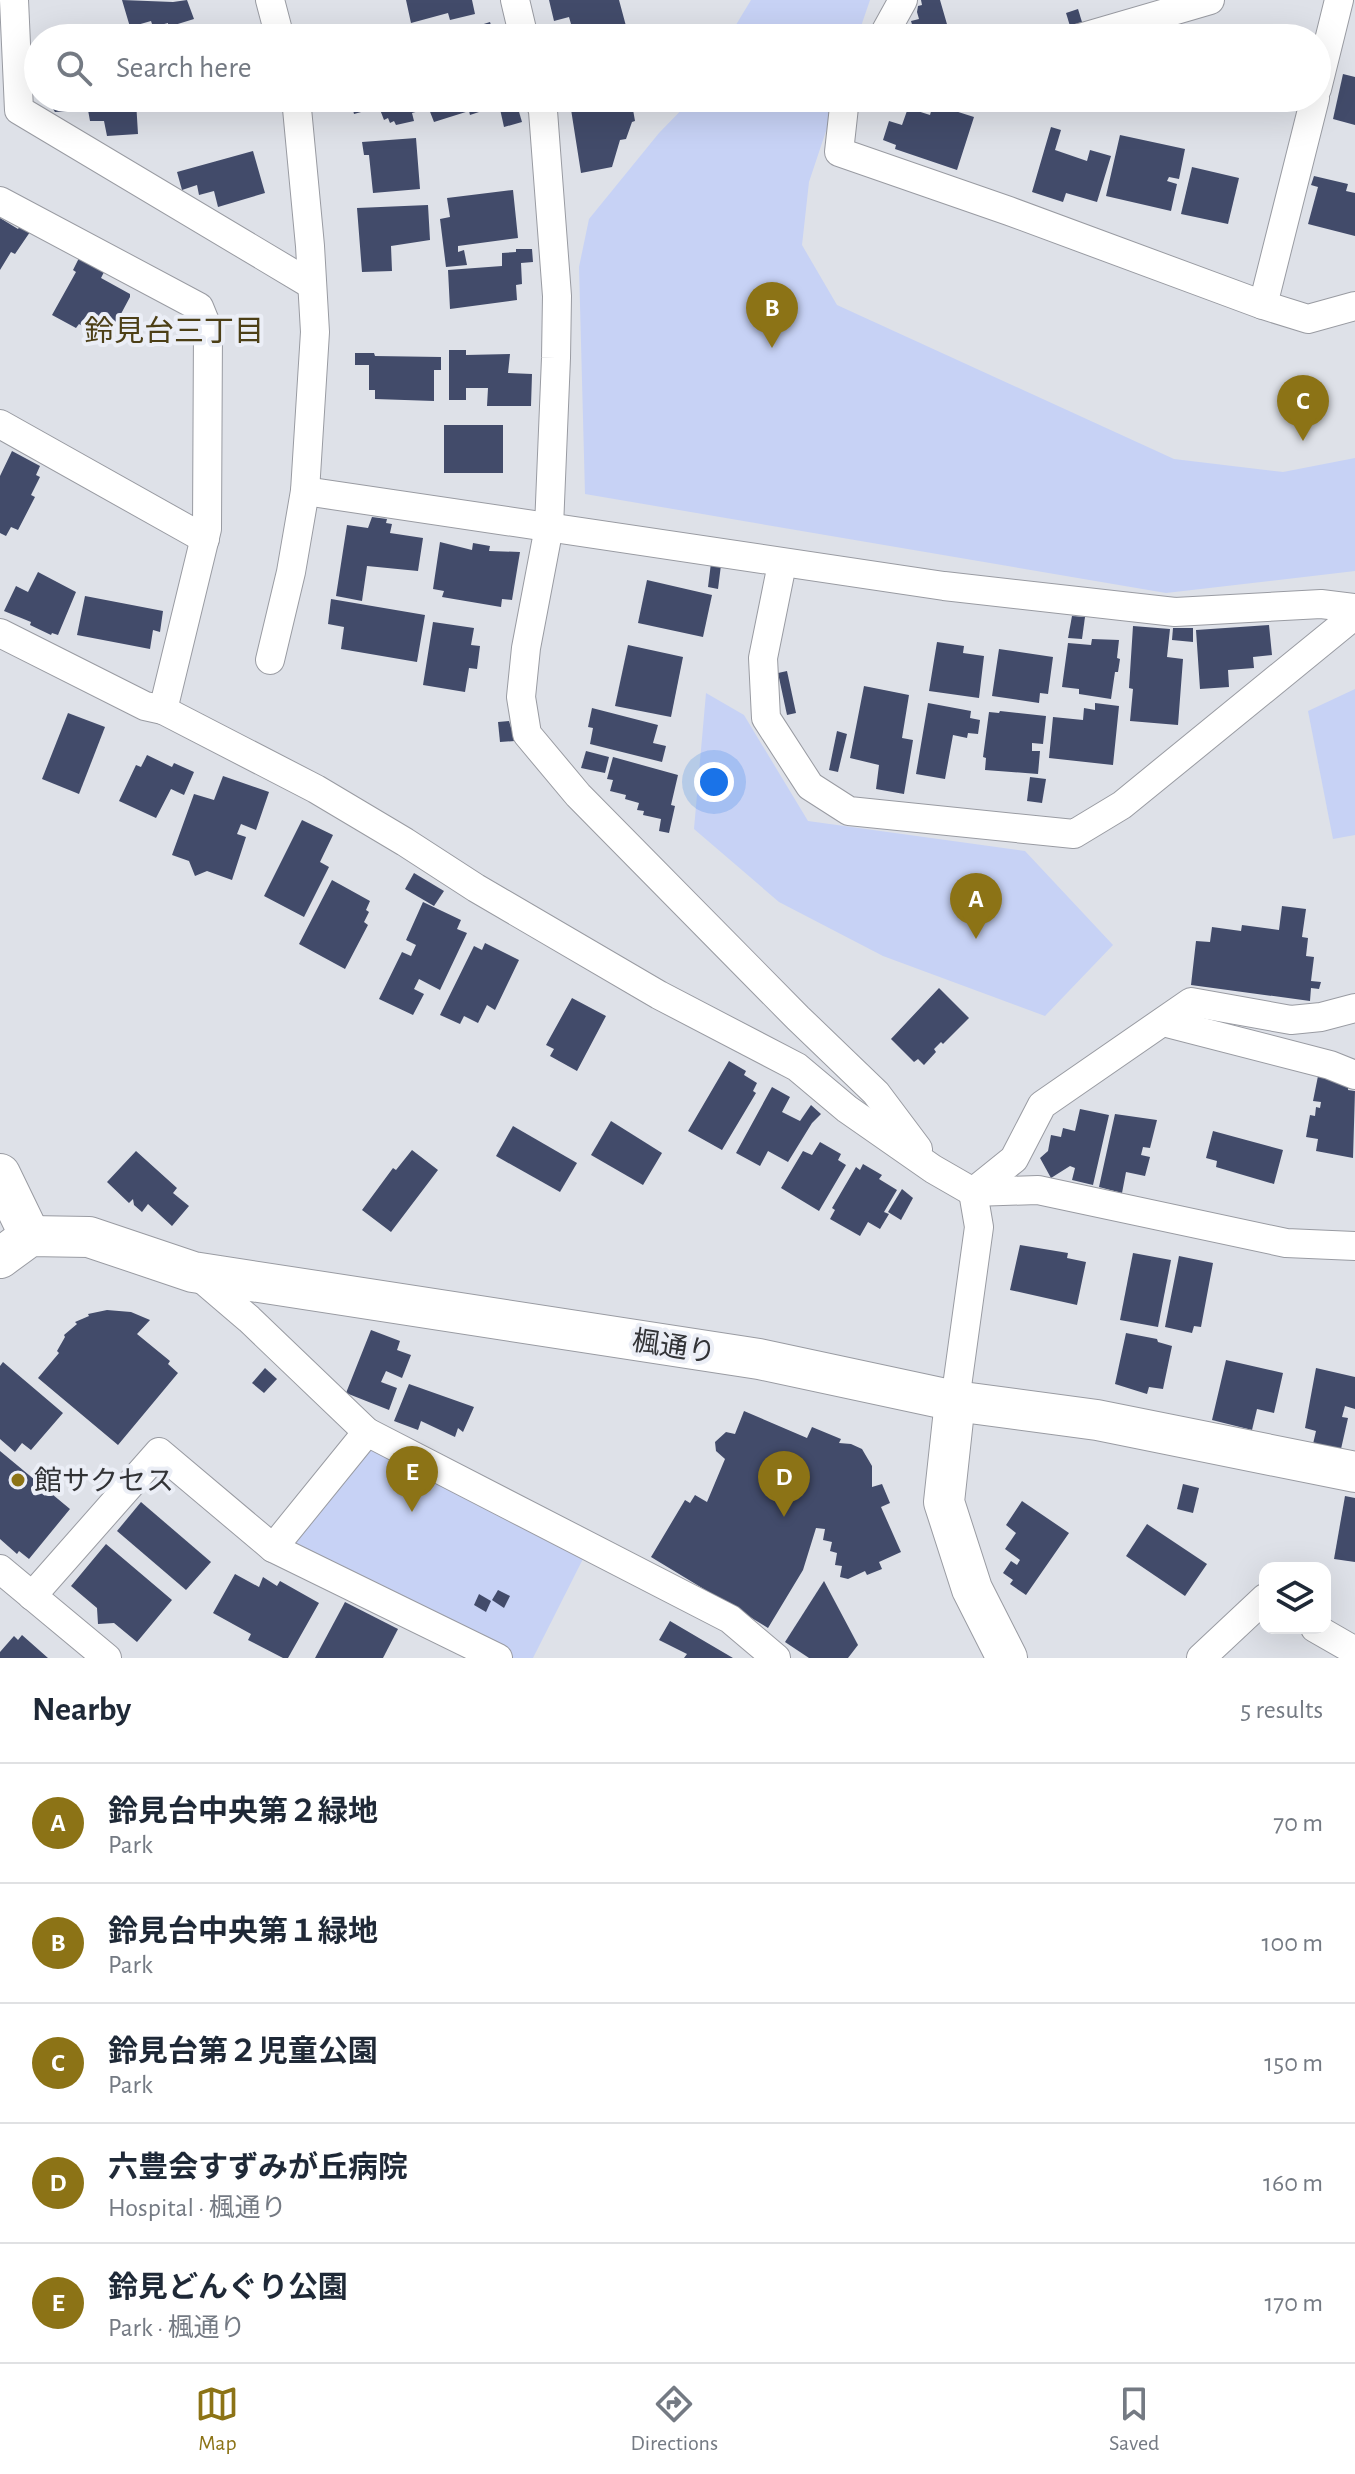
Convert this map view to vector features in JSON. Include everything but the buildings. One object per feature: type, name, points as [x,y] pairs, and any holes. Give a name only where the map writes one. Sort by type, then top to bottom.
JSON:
[{"type":"street","points":[[270,0],[276,24]]},
{"type":"street","points":[[515,0],[521,24]]},
{"type":"street","points":[[890,24],[903,0]]},
{"type":"street","points":[[1128,24],[1210,0]]},
{"type":"street","points":[[1331,32],[1339,0]]},
{"type":"street","points":[[17,1],[19,110],[312,285]]},
{"type":"street","points":[[270,660],[291,572],[305,491],[315,332],[297,112]]},
{"type":"street","points":[[543,112],[557,296],[549,527],[521,697],[527,734],[578,795],[876,1093],[933,1169]]},
{"type":"street","points":[[845,112],[839,152],[1308,319],[1355,306]]},
{"type":"street","points":[[1263,305],[1311,112]]},
{"type":"street","points":[[0,201],[199,307],[208,329],[207,529],[163,710]]},
{"type":"street","points":[[0,424],[205,539]]},
{"type":"street","points":[[305,491],[664,543],[782,564],[1175,612],[1321,604],[1355,608]]},
{"type":"street","points":[[782,564],[763,658],[766,718],[810,786],[849,811],[1074,834],[1122,805],[1355,615]]},
{"type":"street","points":[[0,633],[145,706],[163,710],[316,789],[646,988],[797,1067],[847,1109],[933,1169],[973,1192],[1038,1190],[1286,1243],[1355,1246]]},
{"type":"street","points":[[973,1192],[1014,1159],[1042,1105],[1191,1002],[1291,1020],[1321,1017],[1355,1008]]},
{"type":"street","points":[[1163,1022],[1330,1065],[1355,1075]]},
{"type":"street","points":[[0,1174],[15,1247]]},
{"type":"street","points":[[973,1192],[979,1227],[944,1502],[972,1589],[1007,1658]]},
{"type":"street","name":"楓通り","points":[[15,1247],[89,1237],[193,1272],[759,1359],[955,1401],[1097,1420],[1355,1472]]},
{"type":"street","points":[[193,1272],[249,1319],[367,1432],[730,1619],[776,1658]]},
{"type":"street","points":[[273,1548],[367,1432]]},
{"type":"street","points":[[32,1596],[159,1452],[273,1548],[498,1658]]},
{"type":"street","points":[[0,1569],[107,1658]]},
{"type":"street","points":[[1201,1658],[1259,1604]]},
{"type":"street","points":[[1325,1634],[1355,1651]]},
{"type":"shaded area","points":[[751,0],[870,0],[862,24],[736,24]]},
{"type":"shaded area","points":[[679,112],[832,112],[809,182],[802,245],[837,305],[1174,459],[1283,472],[1355,458],[1355,571],[1166,593],[585,494],[579,267],[589,219]]},
{"type":"shaded area","points":[[1355,689],[1355,835],[1333,839],[1308,711]]},
{"type":"shaded area","points":[[706,693],[744,715],[808,821],[1025,851],[1113,945],[1045,1016],[883,956],[779,902],[694,829]]},
{"type":"shaded area","points":[[367,1432],[589,1547],[533,1658],[498,1658],[273,1548]]},
{"type":"place","name":"鈴見台中央第１緑地","points":[[772,348]]},
{"type":"place","name":"鈴見台第２児童公園","points":[[1303,441]]},
{"type":"place","name":"鈴見台中央第２緑地","points":[[976,939]]},
{"type":"place","name":"館サクセス","points":[[18,1480]]},
{"type":"place","name":"鈴見どんぐり公園","points":[[412,1512]]},
{"type":"place","name":"六豊会すずみが丘病院","points":[[784,1517]]},
{"type":"district","name":"鈴見台三丁目","points":[[174,331]]}]
